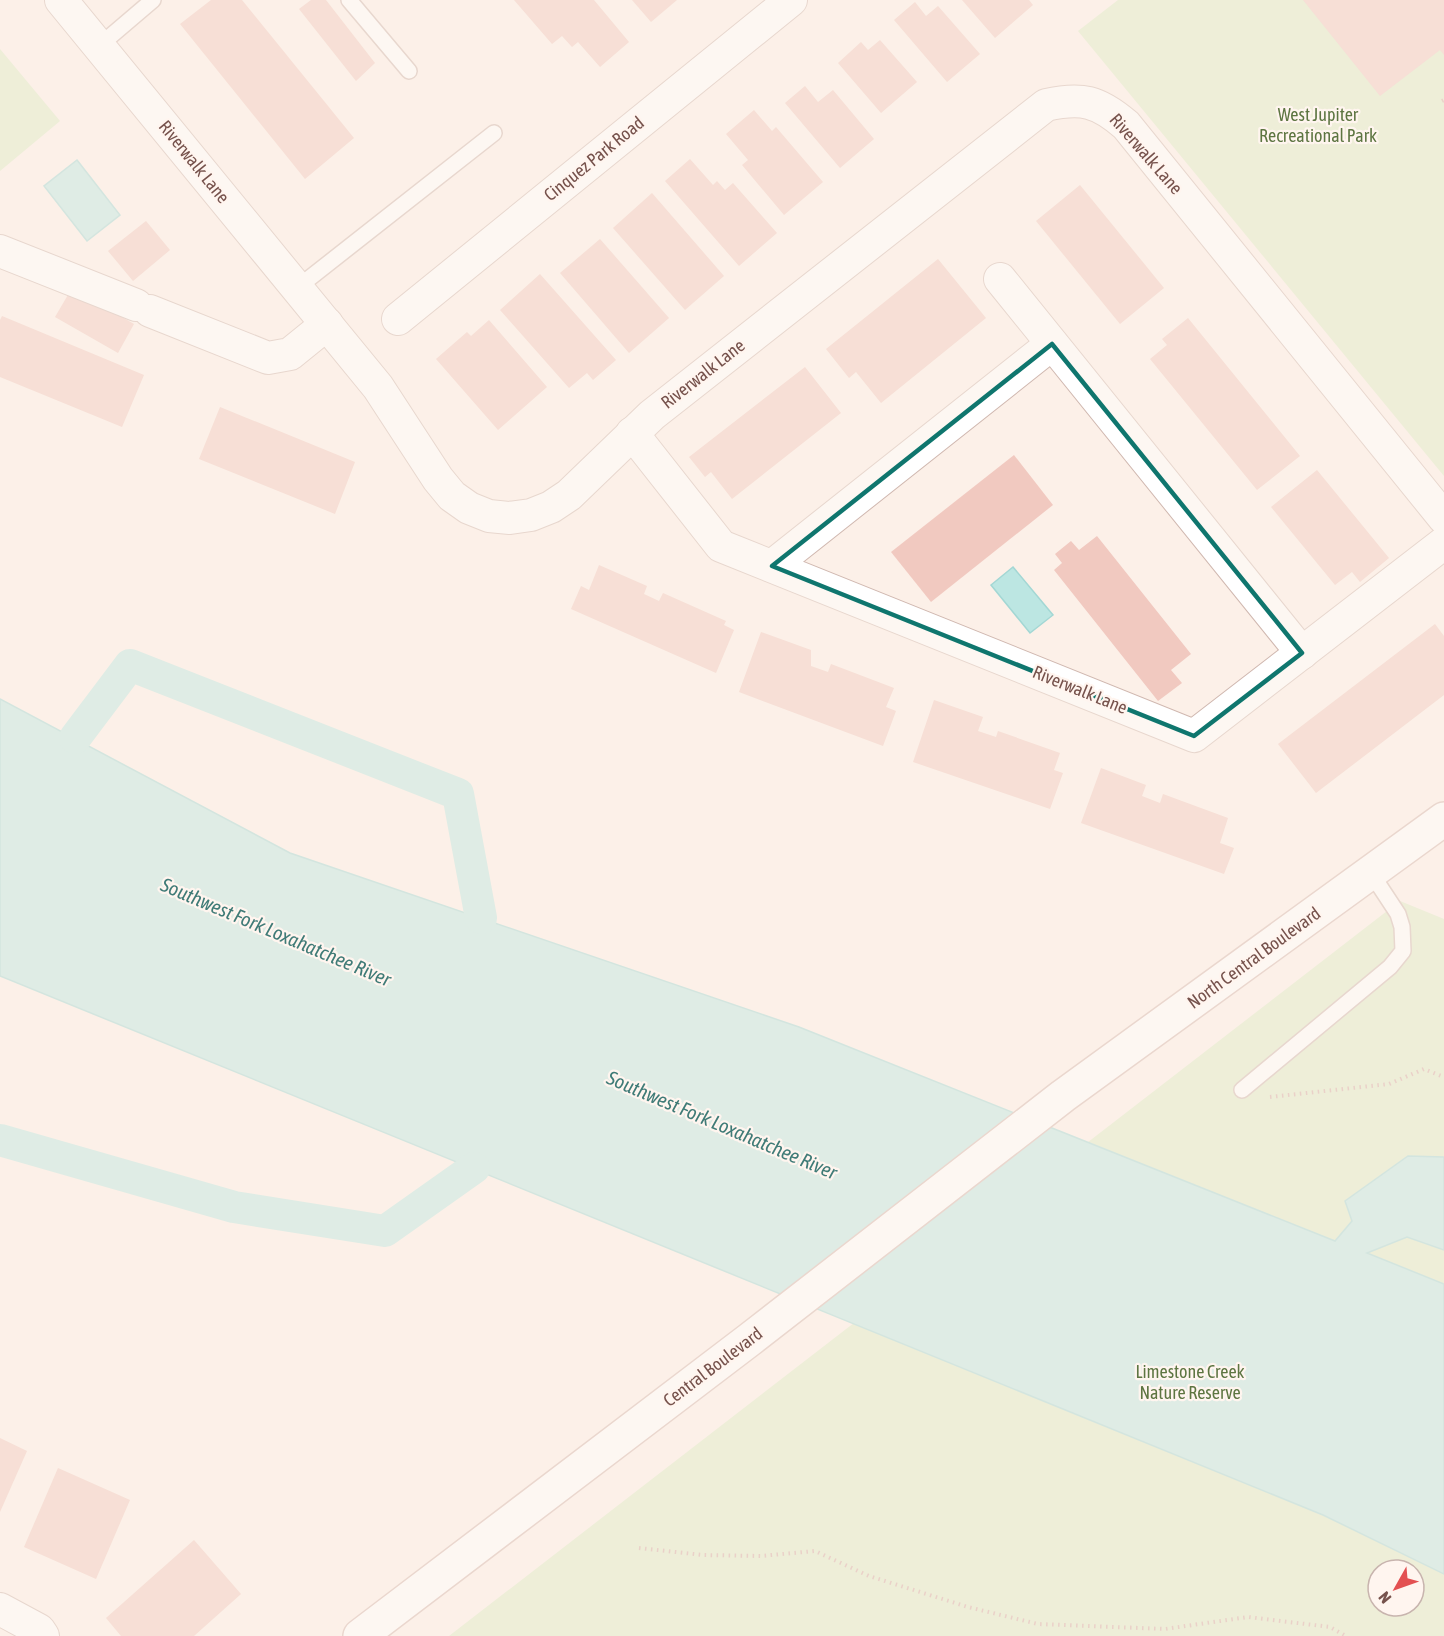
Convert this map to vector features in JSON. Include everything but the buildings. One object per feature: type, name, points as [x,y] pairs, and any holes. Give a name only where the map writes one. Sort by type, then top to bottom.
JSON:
[{"type":"street","name":"Riverwalk Lane","points":[[61,0],[378,387],[438,479],[452,496],[469,508],[489,516],[510,518],[531,515],[551,507],[568,495],[652,415],[1047,105],[1068,100],[1089,102],[1109,111],[1126,125],[1444,518]]},
{"type":"street","name":"Cinquez Park Road","points":[[398,319],[791,0]]},
{"type":"street","points":[[0,251],[268,358],[290,354],[327,324]]},
{"type":"street","points":[[1000,279],[1302,652]]},
{"type":"street","points":[[772,566],[1052,344]]},
{"type":"street","name":"Riverwalk Lane","points":[[632,433],[721,546],[1194,736],[1444,543]]},
{"type":"street","name":"North Central Boulevard","points":[[1063,1096],[1444,819]]},
{"type":"street","name":"Central Boulevard","points":[[360,1636],[749,1340],[1063,1096]]},
{"type":"street","points":[[0,1609],[39,1630],[43,1636]]},
{"type":"lane","points":[[99,46],[153,0]]},
{"type":"lane","points":[[349,0],[409,71]]},
{"type":"lane","points":[[297,288],[494,133]]},
{"type":"lane","points":[[1242,1090],[1390,967],[1403,951],[1402,927],[1398,914],[1371,873]]},
{"type":"path","points":[[1242,1090],[1251,1099],[1389,1084],[1424,1068],[1444,1077]]},
{"type":"path","points":[[639,1548],[703,1555],[761,1556],[815,1551],[868,1576],[1038,1624],[1166,1629],[1248,1617],[1330,1627],[1346,1636]]},
{"type":"highlighted area","points":[[1052,344],[1302,653],[1194,736],[772,566]]},
{"type":"green space","name":"West Jupiter Recreational Park","points":[[1118,0],[1444,0],[1444,476],[1078,31]]},
{"type":"green space","points":[[0,49],[60,121],[0,171]]},
{"type":"green space","name":"Limestone Creek Nature Reserve","points":[[1400,901],[1444,919],[1444,1636],[449,1636]]},
{"type":"water","points":[[77,160],[120,215],[87,241],[44,186]]},
{"type":"water","points":[[1013,567],[1053,615],[1030,633],[991,585]]},
{"type":"water","name":"Southwest Fork Loxahatchee River","points":[[0,699],[290,853],[799,1027],[1335,1241],[1352,1221],[1345,1201],[1408,1156],[1444,1157],[1444,1250],[1407,1237],[1367,1253],[1444,1284],[1444,1574],[1426,1565],[1426,1558],[1411,1558],[1323,1515],[0,976]]},
{"type":"waterway","points":[[75,738],[130,665],[458,794],[481,918]]},
{"type":"waterway","points":[[0,1140],[234,1207],[385,1231],[474,1168]]}]
